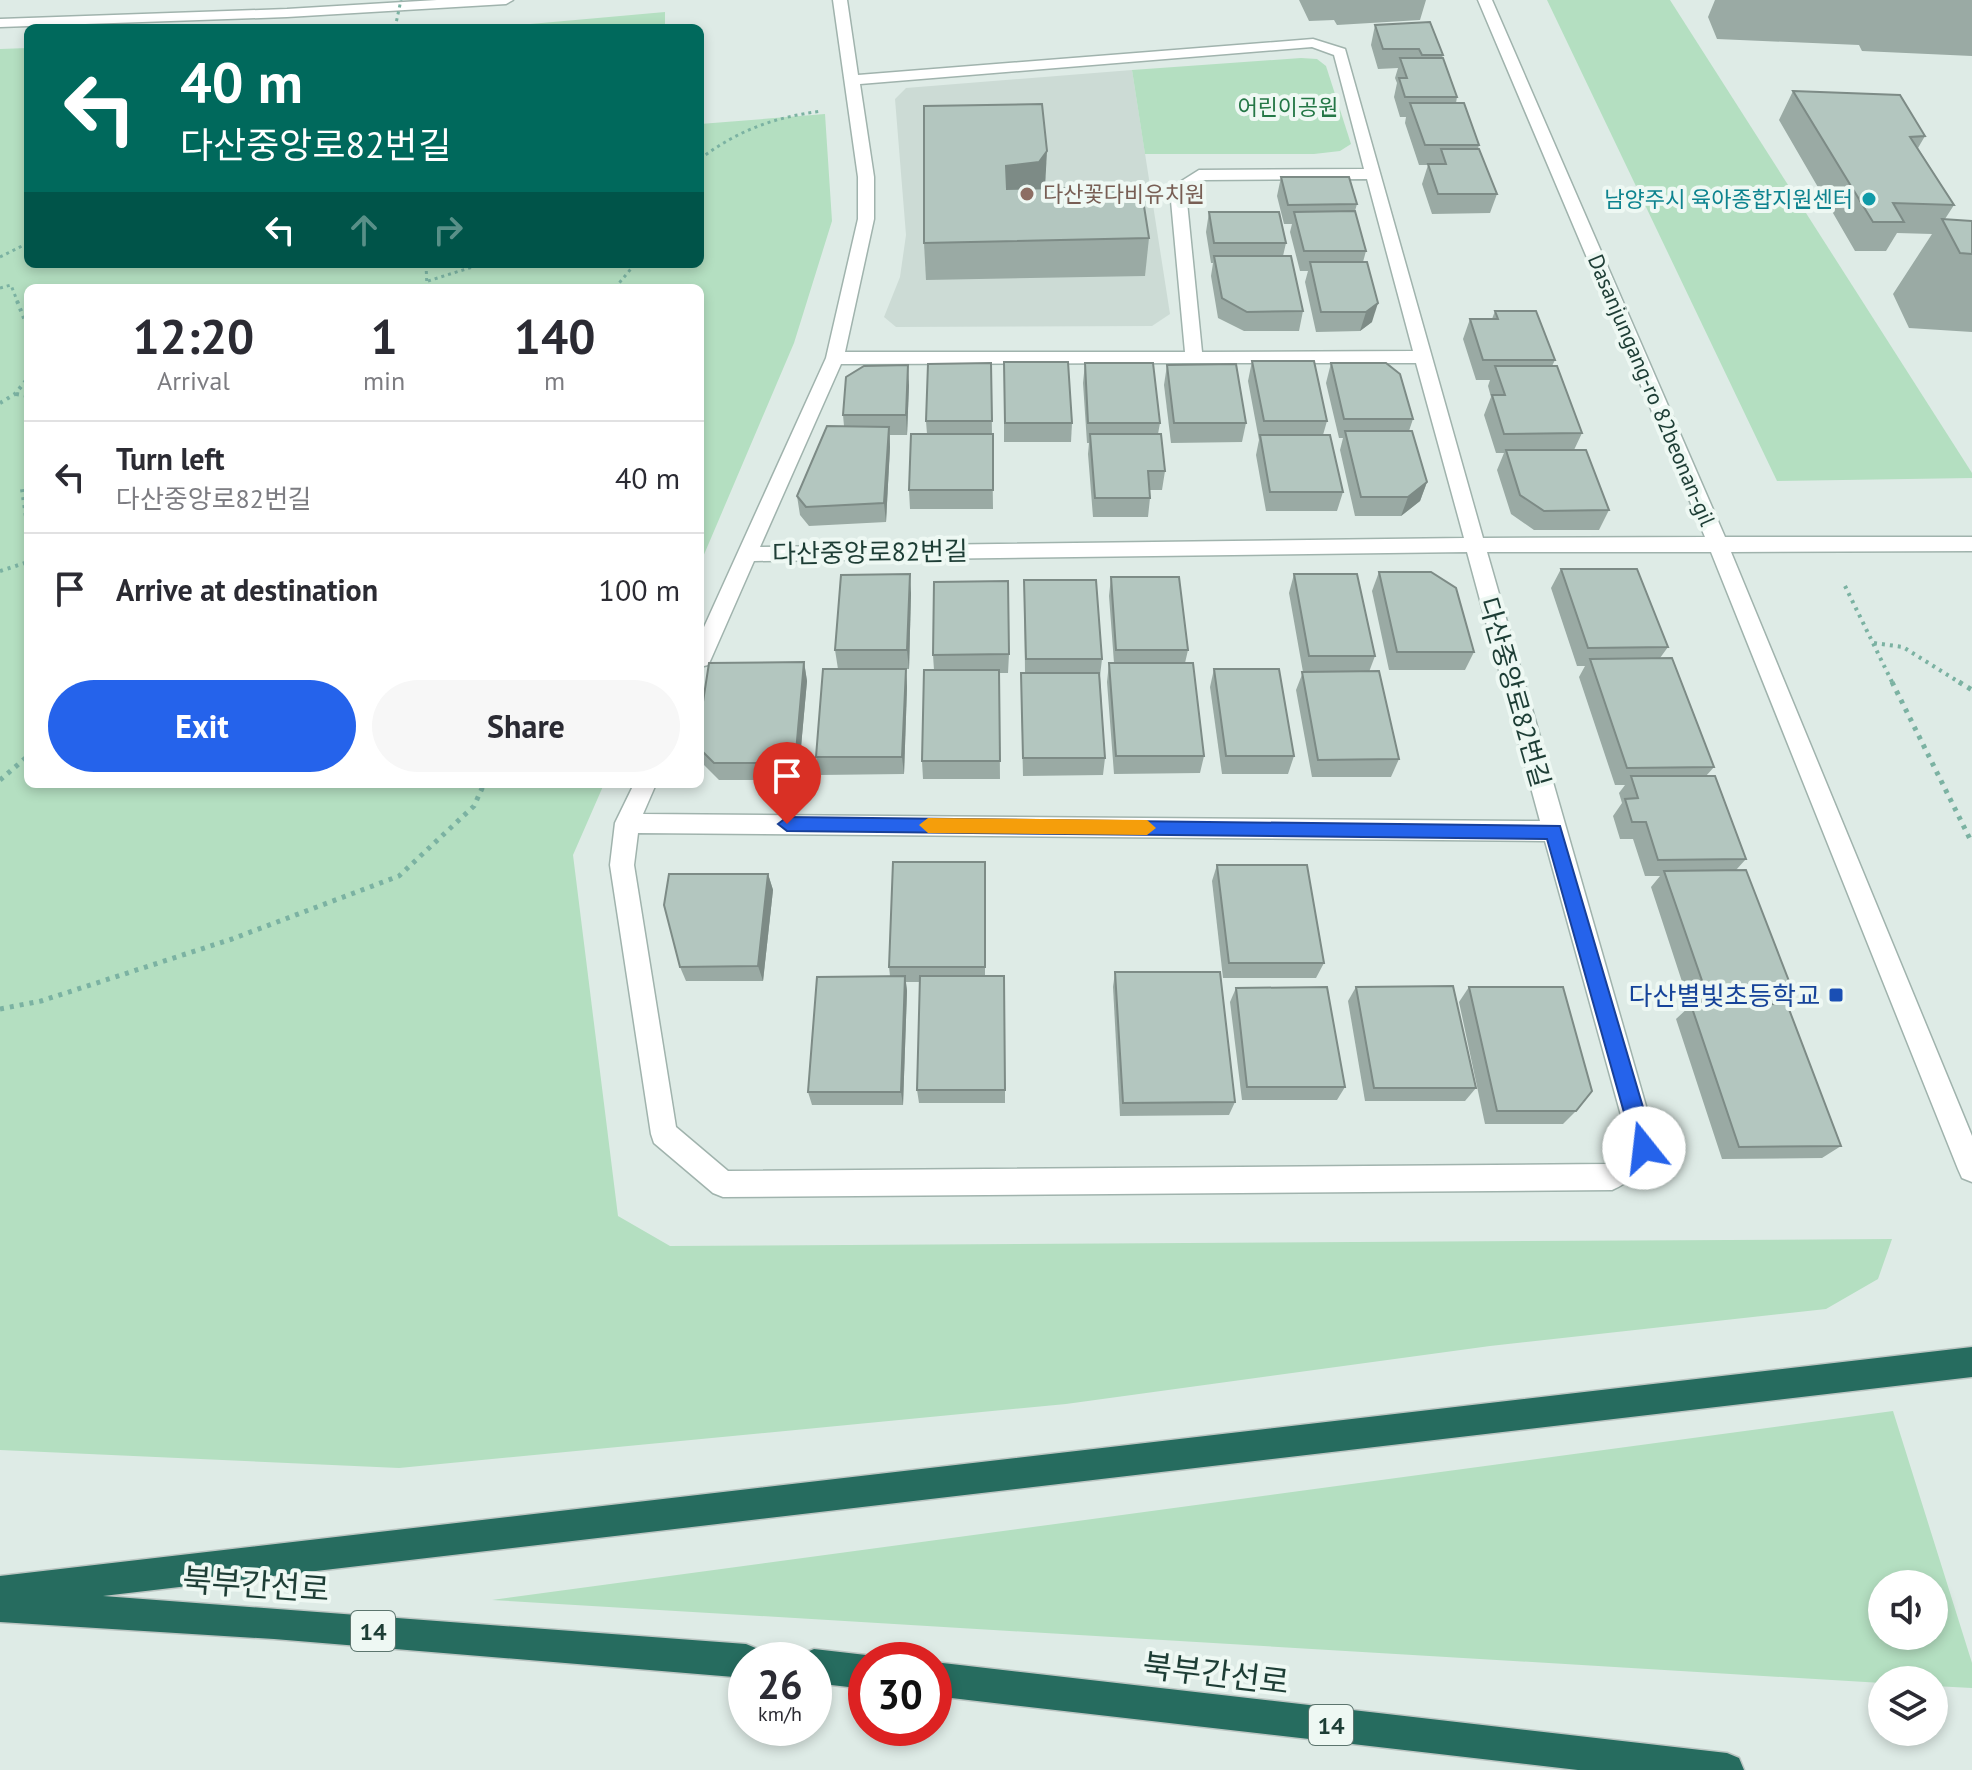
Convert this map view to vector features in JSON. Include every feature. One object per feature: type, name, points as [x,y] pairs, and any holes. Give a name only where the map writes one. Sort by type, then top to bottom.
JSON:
[{"type":"highway","points":[[0,1592],[1972,1362]]},
{"type":"highway","name":"북부간선로","points":[[0,1606],[274,1623],[728,1660]]},
{"type":"highway","name":"북부간선로","points":[[952,1681],[1727,1770]]},
{"type":"street","points":[[0,23],[287,13],[506,0]]},
{"type":"street","name":"다산중앙로82번길","points":[[704,650],[835,358],[866,219],[866,177],[840,0]]},
{"type":"street","name":"Dasanjungang-ro 82beonan-gil","points":[[1485,0],[1719,547],[1972,544]]},
{"type":"street","name":"다산중앙로82번길","points":[[627,823],[622,865],[664,1134],[723,1184],[1612,1177],[1644,1148],[1474,545],[1340,52],[1313,43],[853,80]]},
{"type":"street","points":[[1194,358],[1178,190],[1199,175],[1373,174]]},
{"type":"street","points":[[835,358],[1422,357]]},
{"type":"street","name":"다산중앙로82번길","points":[[747,554],[1474,545],[1719,547]]},
{"type":"street","points":[[1719,547],[1972,1169]]},
{"type":"street","points":[[643,788],[627,823],[1554,831]]},
{"type":"path","points":[[396,24],[401,0]]},
{"type":"path","points":[[704,156],[728,136],[754,124],[795,113],[856,108]]},
{"type":"path","points":[[1,255],[24,245]]},
{"type":"path","points":[[426,268],[428,284]]},
{"type":"path","points":[[428,281],[469,268]]},
{"type":"path","points":[[618,284],[632,268]]},
{"type":"path","points":[[0,288],[11,285],[24,318]]},
{"type":"path","points":[[0,403],[15,394],[24,383]]},
{"type":"path","points":[[15,394],[24,395]]},
{"type":"path","points":[[0,571],[24,563]]},
{"type":"path","points":[[1845,586],[1972,843]]},
{"type":"path","points":[[1873,643],[1903,647],[1972,690]]},
{"type":"path","points":[[0,780],[24,759]]},
{"type":"path","points":[[0,1009],[41,1001],[232,939],[399,876],[474,806],[482,788]]},
{"type":"shaded area","name":"다산꽃다비유치원","points":[[1132,70],[1170,314],[1152,326],[896,327],[884,317],[900,277],[906,235],[895,99],[906,88]]},
{"type":"green space","points":[[1547,0],[1670,0],[1972,473],[1972,478],[1777,481]]},
{"type":"green space","points":[[665,12],[665,24],[532,24]]},
{"type":"green space","points":[[24,48],[24,268],[704,268],[704,124],[825,114],[832,221],[794,343],[704,555],[704,284],[24,284],[24,788],[602,788],[573,855],[618,1216],[670,1246],[1892,1239],[1878,1279],[1826,1309],[1490,1346],[1066,1404],[399,1468],[0,1450],[0,49]]},
{"type":"green space","name":"어린이공원","points":[[1317,59],[1326,66],[1351,144],[1340,151],[1314,154],[1145,154],[1132,70]]},
{"type":"green space","points":[[1893,1411],[1943,1570],[1868,1570],[1868,1650],[1948,1650],[1948,1586],[1972,1663],[1972,1688],[1948,1687],[1948,1666],[1868,1666],[1868,1682],[492,1600]]},
{"type":"building","points":[[1430,22],[1443,55],[1422,55],[1419,49],[1383,49],[1375,25]]},
{"type":"building","points":[[1400,58],[1443,58],[1457,97],[1405,97],[1399,78],[1407,78]]},
{"type":"building","points":[[1793,91],[1900,95],[1925,136],[1910,137],[1954,205],[1893,203],[1904,222],[1873,222]]},
{"type":"building","points":[[1410,103],[1464,103],[1479,145],[1425,145]]},
{"type":"building","points":[[1042,104],[1047,151],[1039,162],[1006,166],[1007,189],[1141,187],[1149,238],[924,243],[924,106]]},
{"type":"building","points":[[1441,149],[1479,149],[1497,194],[1438,194],[1428,164],[1446,164]]},
{"type":"building","points":[[1281,177],[1349,177],[1357,204],[1288,205]]},
{"type":"building","points":[[1355,211],[1366,251],[1304,251],[1294,212]]},
{"type":"building","points":[[1209,212],[1279,212],[1286,243],[1214,243]]},
{"type":"building","points":[[1942,219],[1972,221],[1972,254],[1960,253]]},
{"type":"building","points":[[1214,256],[1291,256],[1303,311],[1247,312],[1222,298]]},
{"type":"building","points":[[1310,262],[1367,262],[1378,303],[1366,312],[1321,312]]},
{"type":"building","points":[[1495,311],[1536,311],[1555,360],[1483,360],[1470,319],[1498,319]]},
{"type":"building","points":[[1252,361],[1314,361],[1327,421],[1264,421]]},
{"type":"building","points":[[1004,362],[1068,362],[1072,423],[1005,423]]},
{"type":"building","points":[[991,363],[992,421],[926,421],[928,364]]},
{"type":"building","points":[[1085,363],[1153,363],[1160,423],[1088,423]]},
{"type":"building","points":[[1331,363],[1386,363],[1400,374],[1413,419],[1344,419]]},
{"type":"building","points":[[1236,364],[1246,423],[1174,423],[1167,365]]},
{"type":"building","points":[[908,365],[906,415],[843,415],[846,377],[864,366]]},
{"type":"building","points":[[1495,366],[1557,366],[1582,433],[1504,434],[1492,395],[1505,395]]},
{"type":"building","points":[[827,426],[889,427],[884,503],[806,507],[797,496]]},
{"type":"building","points":[[1345,431],[1412,431],[1427,482],[1408,497],[1361,497]]},
{"type":"building","points":[[911,434],[993,434],[993,490],[909,490]]},
{"type":"building","points":[[1090,434],[1161,434],[1165,471],[1148,471],[1150,498],[1095,498]]},
{"type":"building","points":[[1260,435],[1330,435],[1343,492],[1270,492]]},
{"type":"building","points":[[1506,450],[1586,450],[1609,510],[1544,511],[1520,495]]},
{"type":"building","points":[[1561,569],[1637,569],[1668,647],[1588,648]]},
{"type":"building","points":[[1379,572],[1431,572],[1456,588],[1474,652],[1397,652]]},
{"type":"building","points":[[910,574],[907,650],[835,650],[841,575]]},
{"type":"building","points":[[1294,574],[1357,574],[1375,656],[1309,656]]},
{"type":"building","points":[[1111,577],[1179,577],[1188,650],[1116,650]]},
{"type":"building","points":[[1024,580],[1096,580],[1102,659],[1026,659]]},
{"type":"building","points":[[1008,581],[1009,654],[933,655],[934,582]]},
{"type":"building","points":[[1672,658],[1714,767],[1627,768],[1590,659]]},
{"type":"building","points":[[804,662],[795,763],[714,763],[704,753],[704,695],[709,663]]},
{"type":"building","points":[[1109,663],[1193,663],[1204,756],[1116,756]]},
{"type":"building","points":[[823,669],[906,669],[902,757],[816,757]]},
{"type":"building","points":[[1214,669],[1279,669],[1294,756],[1226,756]]},
{"type":"building","points":[[924,670],[999,670],[1000,761],[922,761]]},
{"type":"building","points":[[1379,671],[1399,759],[1318,760],[1302,672]]},
{"type":"building","points":[[1021,673],[1099,673],[1105,758],[1023,758]]},
{"type":"building","points":[[1631,776],[1715,776],[1746,859],[1658,860],[1646,822],[1632,822],[1625,799],[1638,798]]},
{"type":"building","points":[[893,862],[985,862],[985,967],[889,967]]},
{"type":"building","points":[[1217,865],[1307,865],[1324,963],[1229,963]]},
{"type":"building","points":[[1746,870],[1794,994],[1707,995],[1664,871]]},
{"type":"building","points":[[669,874],[768,874],[758,966],[680,967],[664,905]]},
{"type":"building","points":[[1115,972],[1220,972],[1235,1102],[1123,1103]]},
{"type":"building","points":[[905,976],[901,1092],[808,1092],[817,977]]},
{"type":"building","points":[[920,976],[1004,976],[1005,1090],[917,1090]]},
{"type":"building","points":[[1453,986],[1476,1088],[1374,1088],[1356,987]]},
{"type":"building","points":[[1327,987],[1345,1087],[1247,1087],[1236,988]]},
{"type":"building","points":[[1469,987],[1563,987],[1592,1091],[1576,1111],[1497,1111]]},
{"type":"building","points":[[1787,1004],[1841,1146],[1739,1147],[1691,1005]]},
{"type":"slow traffic","points":[[928,825],[1147,828]]},
{"type":"place","name":"다산꽃다비유치원","points":[[1027,194]]},
{"type":"place","name":"남양주시 육아종합지원센터","points":[[1869,199]]},
{"type":"place","name":"다산별빛초등학교","points":[[1836,995]]},
{"type":"route","points":[[787,824],[1554,831],[1644,1148]]}]
